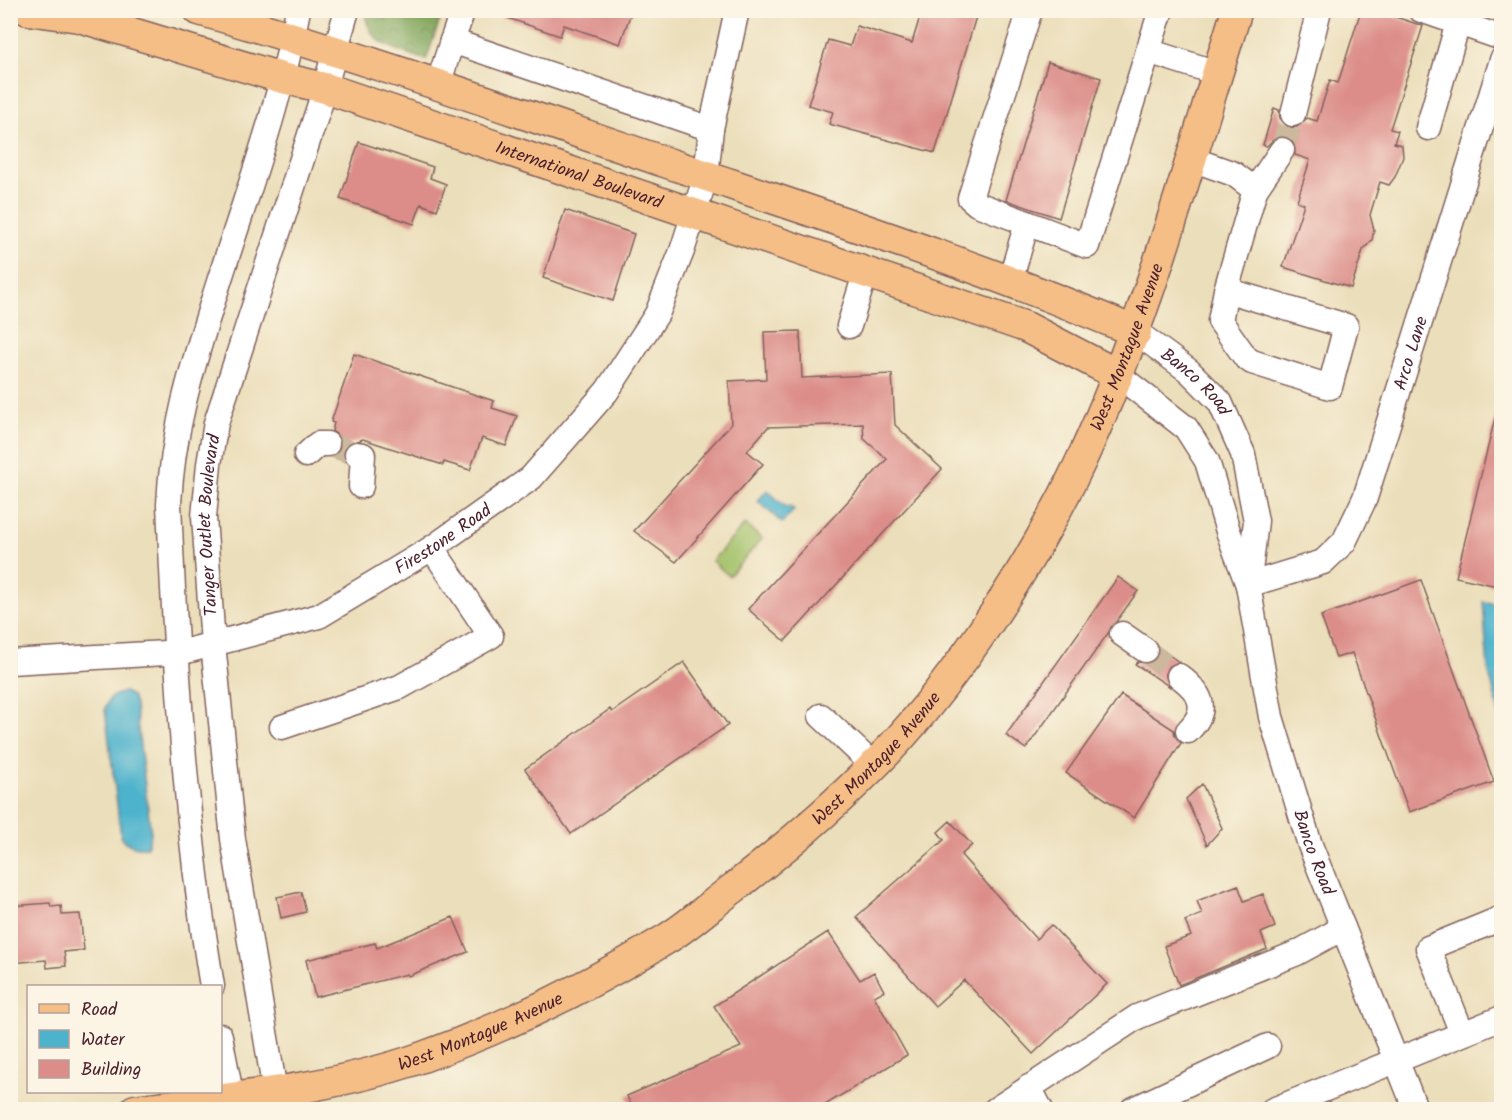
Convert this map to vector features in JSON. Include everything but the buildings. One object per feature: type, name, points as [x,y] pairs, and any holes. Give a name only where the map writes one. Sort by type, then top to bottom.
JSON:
[{"type":"main road","name":"International Boulevard","points":[[28,10],[79,17],[282,78],[325,88],[1026,327],[1118,375]]},
{"type":"main road","points":[[199,10],[296,24],[336,51],[1010,280],[1136,333]]},
{"type":"main road","name":"West Montague Avenue","points":[[135,1110],[277,1101],[344,1079],[417,1059],[553,1002],[671,936],[792,844],[888,751],[953,671],[1013,584],[1076,471],[1136,333],[1237,10]]},
{"type":"street","name":"Tanger Outlet Boulevard","points":[[277,1101],[233,838],[213,644],[204,517],[208,464],[216,423],[325,88],[347,10]]},
{"type":"street","points":[[438,85],[463,10]]},
{"type":"street","name":"Firestone Road","points":[[10,662],[175,652],[319,616],[432,548],[531,478],[607,391],[657,314],[706,176],[711,129],[737,10]]},
{"type":"street","points":[[1030,10],[970,198],[977,204],[1087,246],[1161,10]]},
{"type":"street","points":[[1293,114],[1319,10]]},
{"type":"street","points":[[1421,10],[1502,38]]},
{"type":"street","points":[[1428,128],[1458,23]]},
{"type":"street","points":[[212,985],[200,913],[185,789],[175,652],[169,504],[171,461],[179,416],[282,78],[296,24]]},
{"type":"street","points":[[452,41],[711,129]]},
{"type":"street","points":[[1149,51],[1217,73]]},
{"type":"street","name":"Arco Lane","points":[[1248,585],[1323,562],[1344,542],[1365,498],[1502,60]]},
{"type":"street","points":[[1226,290],[1346,326],[1330,387],[1246,358],[1220,321],[1226,290],[1256,190],[1282,150]]},
{"type":"street","points":[[1189,158],[1234,174],[1256,190]]},
{"type":"street","points":[[1010,280],[1027,223]]},
{"type":"street","points":[[849,326],[866,271]]},
{"type":"street","name":"Banco Road","points":[[1136,333],[1189,371],[1220,402],[1243,454],[1256,521],[1248,585]]},
{"type":"street","name":"Banco Road","points":[[1118,375],[1186,428],[1207,461],[1228,531],[1248,585],[1271,717],[1310,845],[1416,1110]]},
{"type":"street","points":[[357,454],[363,455],[361,486]]},
{"type":"street","points":[[282,727],[400,687],[491,636],[432,548]]},
{"type":"street","points":[[1122,634],[1145,650]]},
{"type":"street","points":[[1179,676],[1198,692],[1201,704],[1200,715],[1188,731]]},
{"type":"street","points":[[822,716],[873,765]]},
{"type":"street","points":[[1462,1033],[1428,948],[1502,918]]},
{"type":"street","points":[[995,1110],[1137,1017],[1297,954],[1343,928]]},
{"type":"street","points":[[1273,1110],[1502,1018]]},
{"type":"street","points":[[222,1046],[233,1104]]},
{"type":"street","points":[[1132,1110],[1269,1046]]},
{"type":"street","points":[[1029,1087],[1041,1110]]},
{"type":"green space","points":[[365,11],[443,11],[426,60],[395,49],[378,39],[367,23]]},
{"type":"green space","points":[[745,524],[762,539],[729,576],[712,561]]},
{"type":"water","points":[[767,490],[786,507],[790,506],[794,510],[782,523],[758,501]]},
{"type":"water","points":[[1483,602],[1501,604],[1501,721],[1488,669]]},
{"type":"water","points":[[125,692],[132,696],[135,705],[151,834],[147,847],[132,846],[121,836],[105,709],[112,697]]},
{"type":"tunnel","points":[[1282,150],[1293,114]]},
{"type":"tunnel","points":[[327,444],[357,454]]},
{"type":"tunnel","points":[[1145,650],[1179,676]]}]
